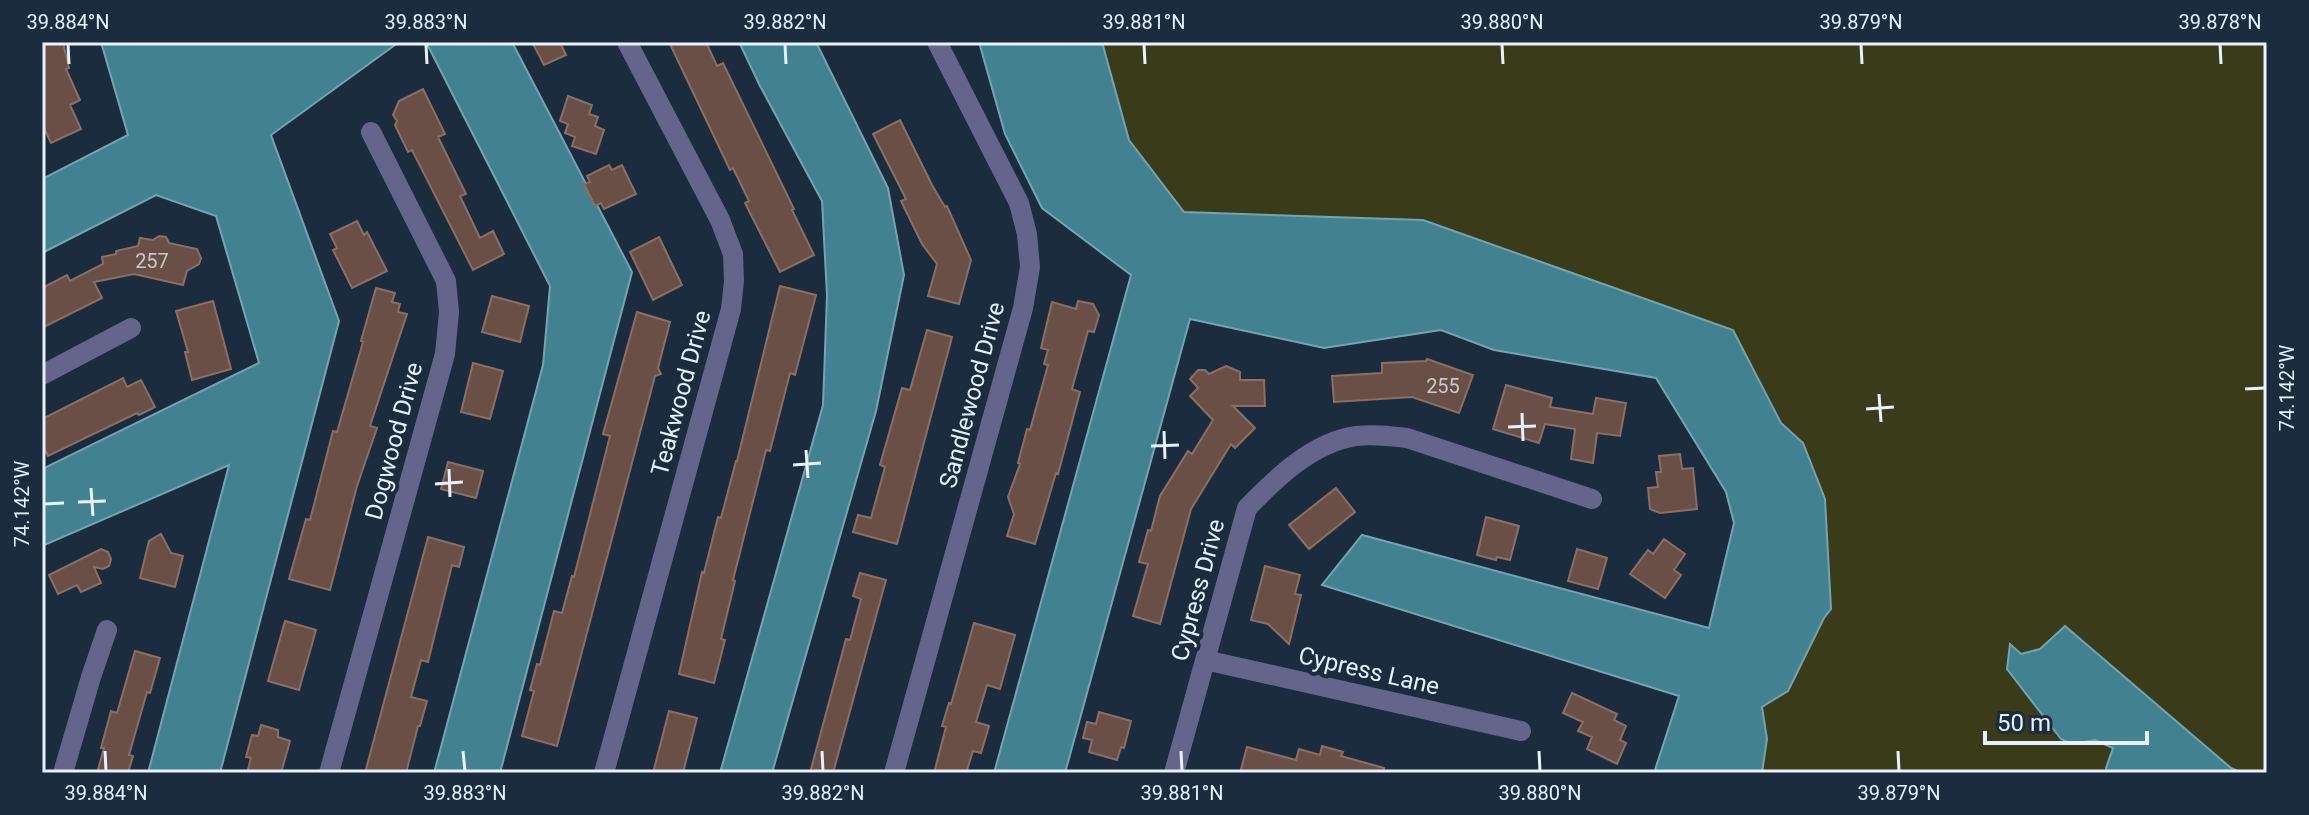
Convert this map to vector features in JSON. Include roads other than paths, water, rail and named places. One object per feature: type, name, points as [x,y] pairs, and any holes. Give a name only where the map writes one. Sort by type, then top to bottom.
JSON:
[{"type":"street","name":"Teakwood Drive","points":[[604,773],[731,309],[734,281],[733,254],[720,220],[627,42]]},
{"type":"street","name":"Sandlewood Drive","points":[[894,773],[1023,308],[1030,267],[1027,234],[1019,203],[937,42]]},
{"type":"street","name":"Dogwood Drive","points":[[329,773],[445,354],[449,312],[446,281],[371,132]]},
{"type":"street","points":[[42,375],[131,328]]},
{"type":"street","name":"Cypress Drive","points":[[1174,773],[1247,508],[1272,482],[1303,459],[1353,436],[1407,438],[1592,499]]},
{"type":"street","points":[[63,773],[107,630]]},
{"type":"street","name":"Cypress Lane","points":[[1205,660],[1521,731]]}]
